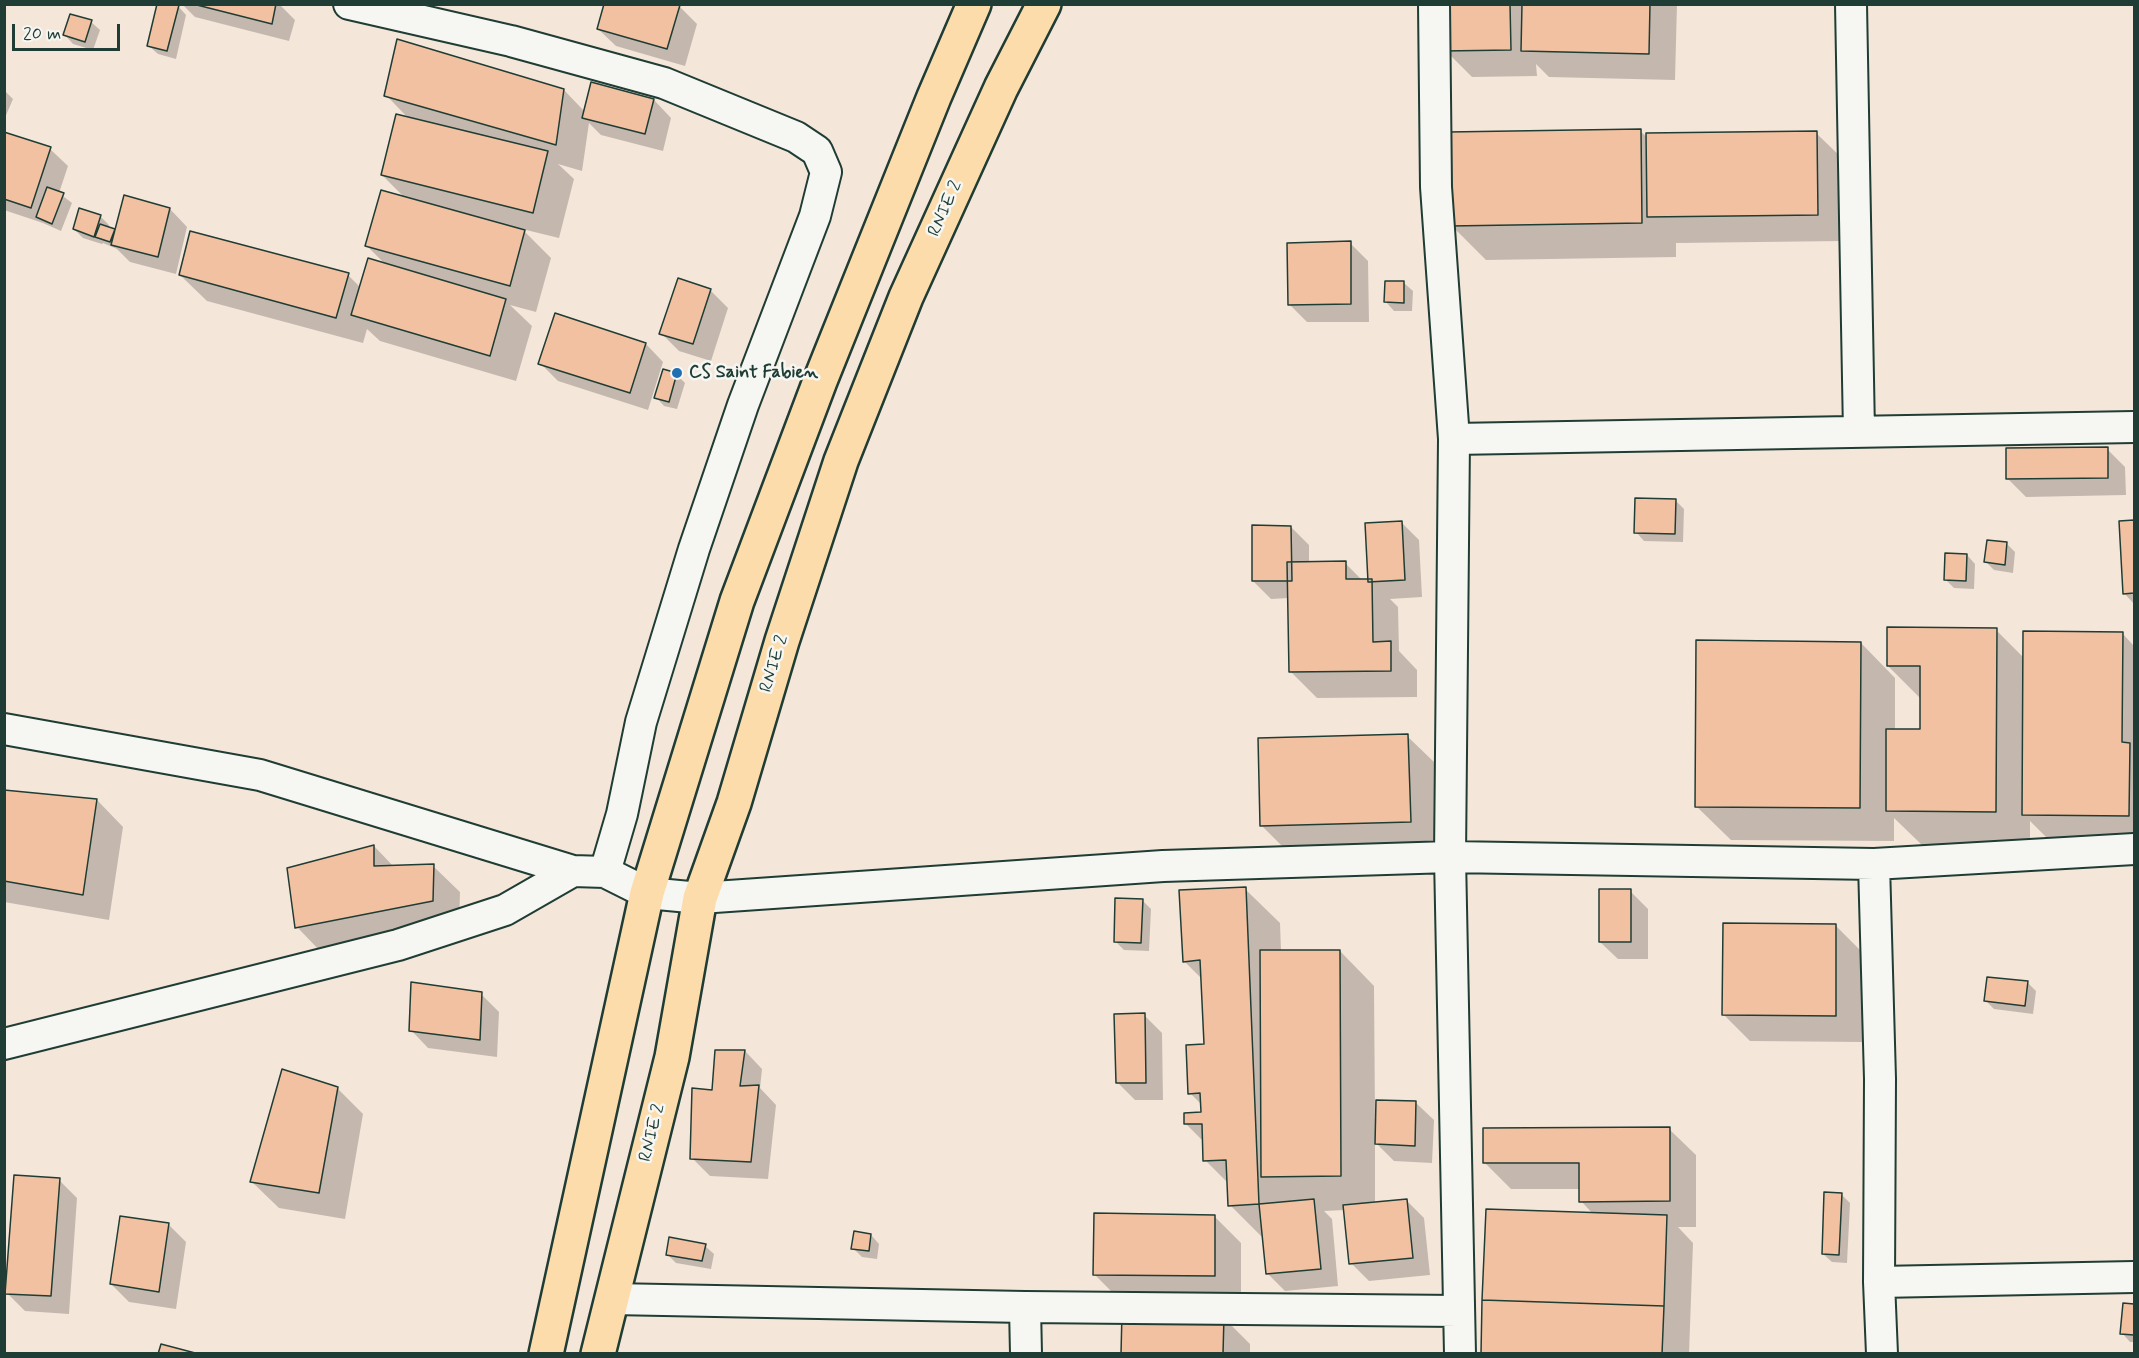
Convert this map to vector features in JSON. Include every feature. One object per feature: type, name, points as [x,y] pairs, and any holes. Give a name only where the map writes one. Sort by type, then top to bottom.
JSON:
[{"type":"highway","points":[[546,1353],[647,893],[737,601],[824,370],[974,4]]},
{"type":"highway","name":"RNIE 2","points":[[598,1353],[672,1057],[700,898],[734,803],[782,641],[841,461],[906,297],[1000,88],[1044,4]]},
{"type":"street","points":[[349,4],[511,41],[664,83],[796,137],[817,151],[826,172],[815,216],[743,405],[673,615],[641,722],[622,814],[605,872]]},
{"type":"street","points":[[1434,4],[1436,187],[1454,439],[1450,857],[1460,1353]]},
{"type":"street","points":[[1851,4],[1859,432]]},
{"type":"street","points":[[1454,439],[2134,427]]},
{"type":"street","points":[[4,729],[260,775],[573,871],[605,872],[647,893],[700,898],[1163,866],[1450,857],[1874,864],[2134,849]]},
{"type":"street","points":[[1874,864],[1880,1079],[1879,1282],[1882,1353]]},
{"type":"street","points":[[4,1044],[398,945],[505,910],[573,871]]},
{"type":"street","points":[[1879,1282],[2134,1277]]},
{"type":"street","points":[[612,1299],[1025,1307],[1458,1311]]},
{"type":"street","points":[[1025,1307],[1026,1353]]},
{"type":"building","points":[[157,4],[179,5],[167,51],[147,46]]},
{"type":"building","points":[[193,4],[276,4],[272,24]]},
{"type":"building","points":[[604,4],[680,5],[667,49],[597,29]]},
{"type":"building","points":[[1443,4],[1510,4],[1511,50],[1443,51]]},
{"type":"building","points":[[1522,4],[1650,4],[1649,54],[1521,51]]},
{"type":"building","points":[[70,14],[92,20],[85,42],[63,35]]},
{"type":"building","points":[[397,39],[564,89],[556,145],[384,96]]},
{"type":"building","points":[[591,82],[654,99],[645,134],[582,118]]},
{"type":"building","points":[[396,114],[548,151],[533,213],[381,175]]},
{"type":"building","points":[[1641,129],[1642,223],[1450,226],[1448,132]]},
{"type":"building","points":[[1817,131],[1818,215],[1647,217],[1646,133]]},
{"type":"building","points":[[4,132],[51,147],[31,208],[4,199]]},
{"type":"building","points":[[47,187],[64,193],[52,224],[36,217]]},
{"type":"building","points":[[381,190],[525,230],[510,286],[365,246]]},
{"type":"building","points":[[124,195],[170,208],[158,257],[111,245]]},
{"type":"building","points":[[79,208],[101,215],[94,237],[73,229]]},
{"type":"building","points":[[100,224],[115,229],[110,242],[95,237]]},
{"type":"building","points":[[190,231],[349,273],[336,318],[179,275]]},
{"type":"building","points":[[1351,241],[1351,304],[1288,305],[1287,243]]},
{"type":"building","points":[[368,258],[506,299],[490,356],[351,315]]},
{"type":"building","points":[[678,278],[711,289],[693,344],[659,334]]},
{"type":"building","points":[[1385,281],[1404,281],[1404,303],[1384,302]]},
{"type":"building","points":[[555,313],[646,343],[630,393],[538,364]]},
{"type":"building","points":[[663,369],[677,373],[669,402],[654,398]]},
{"type":"building","points":[[2108,447],[2108,478],[2006,479],[2006,448]]},
{"type":"building","points":[[1635,498],[1676,499],[1675,534],[1634,533]]},
{"type":"building","points":[[2134,520],[2134,593],[2123,594],[2119,521]]},
{"type":"building","points":[[1402,521],[1405,580],[1368,582],[1365,523]]},
{"type":"building","points":[[1252,525],[1291,526],[1292,581],[1252,581]]},
{"type":"building","points":[[1987,540],[2007,542],[2005,565],[1984,562]]},
{"type":"building","points":[[1945,553],[1967,554],[1966,581],[1944,580]]},
{"type":"building","points":[[1346,561],[1346,579],[1372,579],[1373,642],[1391,641],[1391,671],[1289,672],[1287,562]]},
{"type":"building","points":[[1887,627],[1997,628],[1996,812],[1886,811],[1886,729],[1920,729],[1920,666],[1887,666]]},
{"type":"building","points":[[2023,631],[2123,632],[2122,742],[2130,743],[2129,816],[2022,815]]},
{"type":"building","points":[[1696,640],[1861,642],[1860,808],[1695,807]]},
{"type":"building","points":[[1408,734],[1411,822],[1260,826],[1258,738]]},
{"type":"building","points":[[4,790],[97,799],[83,895],[4,881]]},
{"type":"building","points":[[374,845],[374,866],[434,864],[433,901],[295,928],[287,868]]},
{"type":"building","points":[[1246,887],[1259,1204],[1228,1206],[1226,1160],[1203,1161],[1202,1124],[1184,1124],[1184,1113],[1201,1112],[1200,1093],[1188,1094],[1186,1045],[1204,1044],[1200,960],[1183,962],[1179,890]]},
{"type":"building","points":[[1599,889],[1631,889],[1631,942],[1599,942]]},
{"type":"building","points":[[1115,898],[1143,899],[1141,943],[1114,942]]},
{"type":"building","points":[[1723,923],[1836,924],[1836,1016],[1722,1015]]},
{"type":"building","points":[[1260,950],[1340,950],[1341,1176],[1261,1177]]},
{"type":"building","points":[[1987,977],[2028,981],[2025,1006],[1984,1001]]},
{"type":"building","points":[[411,982],[482,992],[480,1040],[409,1031]]},
{"type":"building","points":[[1145,1013],[1146,1083],[1116,1083],[1114,1014]]},
{"type":"building","points":[[715,1050],[745,1050],[740,1086],[759,1085],[751,1162],[690,1159],[692,1088],[712,1090]]},
{"type":"building","points":[[282,1069],[338,1087],[319,1193],[250,1182]]},
{"type":"building","points":[[1376,1100],[1416,1101],[1415,1146],[1375,1144]]},
{"type":"building","points":[[1670,1127],[1670,1201],[1579,1202],[1579,1163],[1483,1163],[1483,1128]]},
{"type":"building","points":[[14,1175],[60,1178],[51,1296],[5,1294]]},
{"type":"building","points":[[1824,1192],[1842,1193],[1839,1255],[1822,1254]]},
{"type":"building","points":[[1314,1199],[1321,1269],[1266,1274],[1259,1204]]},
{"type":"building","points":[[1407,1199],[1413,1258],[1349,1264],[1343,1205]]},
{"type":"building","points":[[1486,1209],[1667,1215],[1664,1306],[1482,1300]]},
{"type":"building","points":[[1094,1213],[1215,1215],[1215,1276],[1093,1275]]},
{"type":"building","points":[[120,1216],[169,1223],[159,1292],[110,1284]]},
{"type":"building","points":[[854,1231],[871,1234],[869,1251],[851,1249]]},
{"type":"building","points":[[669,1237],[706,1244],[702,1261],[666,1255]]},
{"type":"building","points":[[1482,1300],[1664,1306],[1662,1354],[1481,1354]]},
{"type":"building","points":[[2123,1303],[2134,1304],[2134,1335],[2120,1334]]},
{"type":"building","points":[[1122,1312],[1224,1316],[1223,1354],[1121,1354]]},
{"type":"building","points":[[161,1344],[199,1354],[158,1354]]},
{"type":"place","name":"CS Saint Fabien","points":[[677,373]]}]
